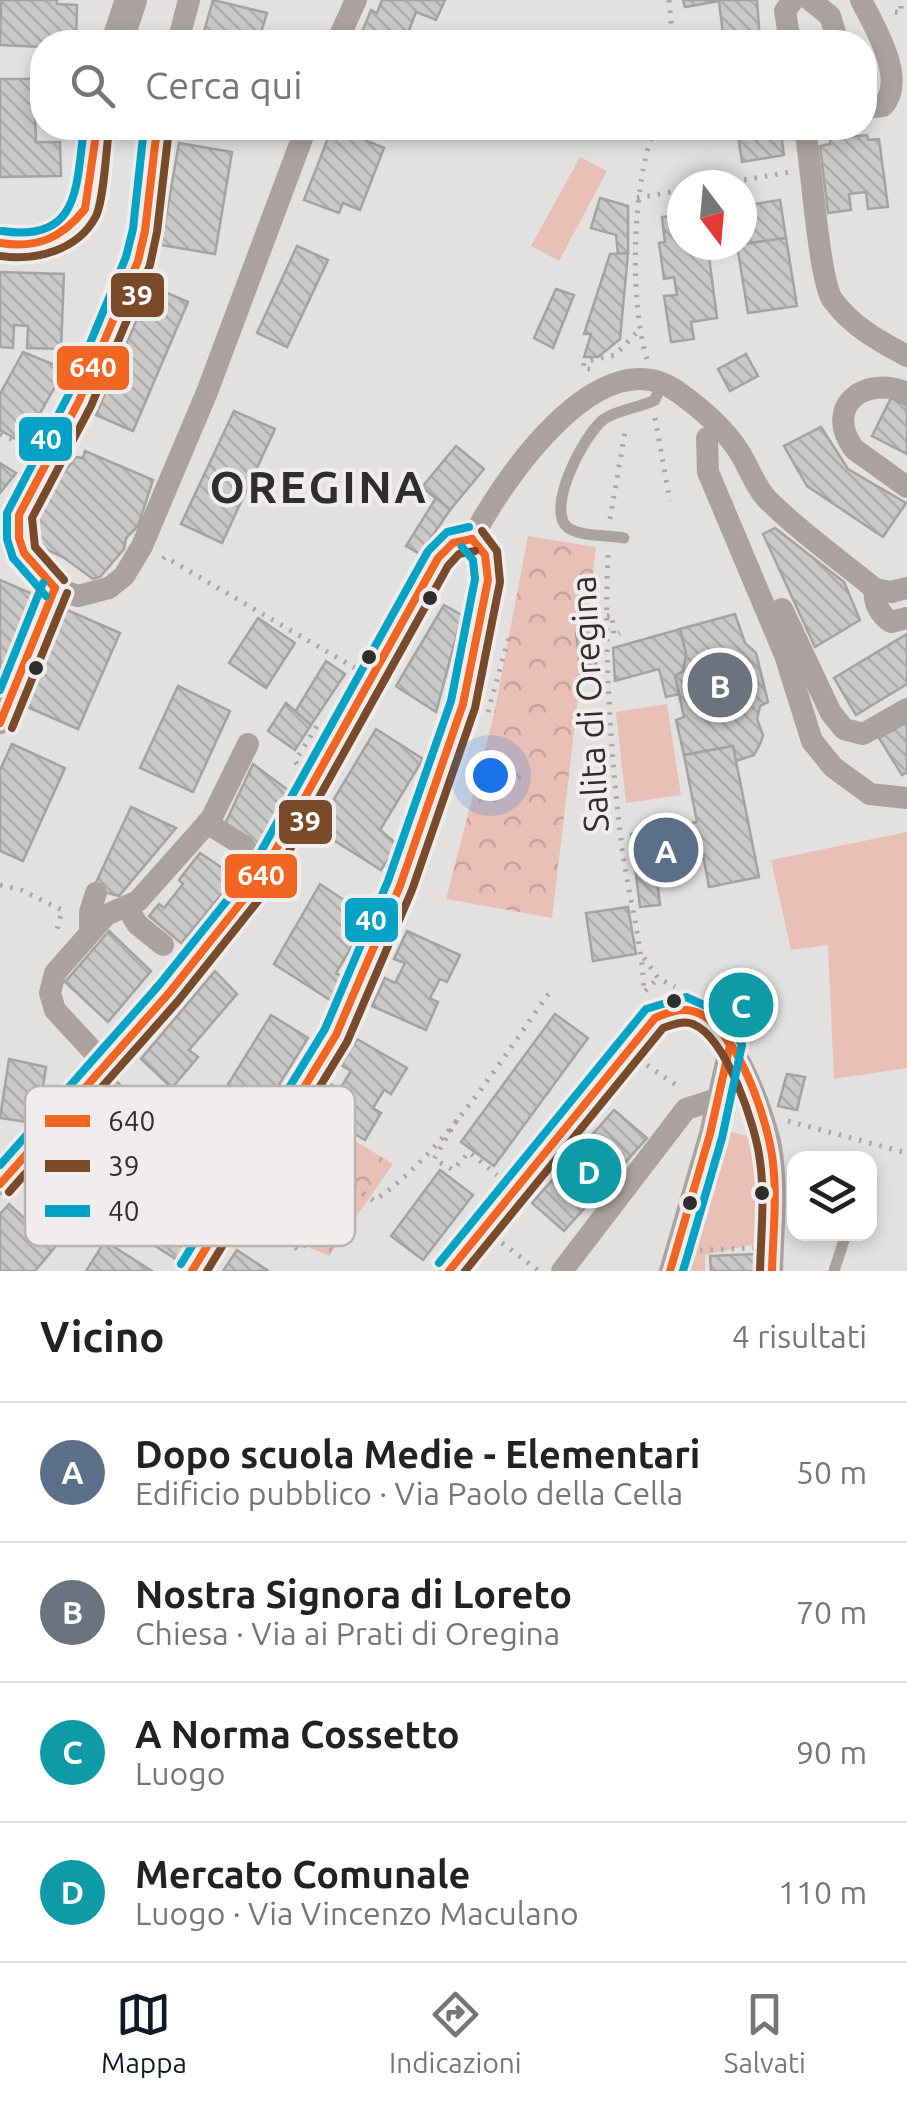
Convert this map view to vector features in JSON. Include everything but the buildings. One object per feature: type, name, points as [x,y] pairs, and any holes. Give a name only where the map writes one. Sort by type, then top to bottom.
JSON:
[{"type":"street","points":[[121,30],[131,0]]},
{"type":"street","points":[[181,30],[189,0]]},
{"type":"street","points":[[343,30],[356,0]]},
{"type":"street","points":[[788,30],[785,10],[793,0]]},
{"type":"street","points":[[810,0],[830,16],[834,30]]},
{"type":"street","points":[[862,0],[875,30]]},
{"type":"street","points":[[877,35],[894,83],[890,98],[877,107]]},
{"type":"street","points":[[0,243],[24,247],[64,234],[86,209],[95,140]]},
{"type":"street","points":[[155,140],[138,260],[80,402],[23,505],[18,526],[24,553],[55,588],[78,596],[109,588],[124,576],[142,546],[207,392],[302,140]]},
{"type":"street","points":[[808,140],[828,292],[850,321],[907,356]]},
{"type":"street","points":[[86,1086],[169,994],[259,880],[438,558],[454,543],[472,539],[504,484],[538,443],[598,390],[620,383],[662,382],[692,404],[738,449],[766,499],[875,589],[892,592],[907,588]]},
{"type":"street","points":[[907,393],[890,385],[862,390],[847,408],[844,424],[854,449],[907,487]]},
{"type":"street","points":[[692,404],[833,717],[844,729],[864,734],[907,709]]},
{"type":"street","points":[[707,438],[708,472],[786,655],[812,741],[833,767],[870,794],[907,798]]},
{"type":"street","points":[[305,1086],[336,1035],[400,886],[466,686],[488,580],[485,554],[472,539]]},
{"type":"street","points":[[0,722],[55,588]]},
{"type":"street","points":[[875,589],[876,602],[884,617],[891,622],[907,618]]},
{"type":"street","points":[[105,1064],[55,1010],[50,998],[55,972],[106,915],[138,901],[207,823],[248,744]]},
{"type":"street","points":[[207,823],[244,846]]},
{"type":"street","points":[[90,932],[90,912],[96,893]]},
{"type":"street","points":[[126,907],[137,924],[163,945]]},
{"type":"street","points":[[448,1271],[635,1040],[655,1018],[685,1000],[715,1023],[730,1045],[750,1085],[771,1149],[772,1271]]},
{"type":"street","points":[[670,1271],[730,1045]]},
{"type":"street","points":[[562,1271],[686,1109],[717,1099]]},
{"type":"street","points":[[0,1184],[25,1155]]},
{"type":"street","points":[[192,1271],[207,1246]]},
{"type":"lane","points":[[624,538],[573,531],[566,526],[562,520],[565,484],[594,429],[612,414],[655,400],[662,382]]},
{"type":"lane","points":[[834,1271],[844,1241]]},
{"type":"path","points":[[669,0],[672,30]]},
{"type":"path","points":[[639,329],[637,198],[650,140]]},
{"type":"path","points":[[757,178],[813,168]]},
{"type":"path","points":[[637,198],[667,193]]},
{"type":"path","points":[[651,415],[670,501]]},
{"type":"path","name":"Salita di Oregina","points":[[632,418],[626,426],[609,536],[606,616],[621,845],[642,954],[644,992],[658,978]]},
{"type":"path","points":[[0,434],[50,456]]},
{"type":"path","points":[[157,570],[164,556],[352,669]]},
{"type":"path","points":[[606,616],[612,615],[614,636],[620,633]]},
{"type":"path","points":[[0,885],[21,890],[62,911]]},
{"type":"path","points":[[642,954],[658,978],[685,1000]]},
{"type":"path","points":[[355,1188],[374,1201],[401,1181],[464,1108],[552,990]]},
{"type":"path","points":[[645,1063],[684,1091]]},
{"type":"path","points":[[464,1108],[434,1159],[454,1170],[469,1152],[500,1177]]},
{"type":"path","points":[[776,1118],[907,1153]]},
{"type":"path","points":[[497,1240],[539,1271]]},
{"type":"path","points":[[683,1251],[762,1248]]},
{"type":"green space","points":[[580,157],[607,171],[559,261],[531,246]]},
{"type":"green space","points":[[528,536],[596,547],[552,918],[446,899],[494,714]]},
{"type":"green space","points":[[667,704],[681,795],[626,803],[616,712]]},
{"type":"green space","points":[[907,832],[907,1068],[834,1079],[828,945],[791,950],[771,860]]},
{"type":"green space","points":[[732,1132],[747,1136],[757,1150],[760,1243],[705,1255],[705,1271],[682,1271],[725,1135]]},
{"type":"green space","points":[[355,1141],[393,1164],[355,1219]]},
{"type":"green space","points":[[306,1246],[336,1246],[329,1256]]},
{"type":"transit line","name":"40","points":[[2,231],[28,232],[47,228],[61,219],[75,189],[83,140]]},
{"type":"transit line","name":"640","points":[[0,243],[26,244],[48,239],[85,209],[95,140]]},
{"type":"transit line","name":"39","points":[[0,256],[27,257],[54,251],[88,228],[101,198],[108,140]]},
{"type":"transit line","name":"40","points":[[46,596],[13,558],[7,539],[7,513],[68,396],[126,257],[143,140]]},
{"type":"transit line","name":"640","points":[[55,588],[24,553],[19,538],[19,515],[79,401],[138,261],[156,140]]},
{"type":"transit line","name":"39","points":[[64,580],[35,547],[32,518],[91,406],[150,265],[168,140]]},
{"type":"transit line","name":"40","points":[[70,1086],[159,985],[249,873],[428,551],[447,532],[469,527]]},
{"type":"transit line","name":"39","points":[[320,1086],[347,1042],[412,890],[475,708],[500,582],[497,551],[482,531]]},
{"type":"transit line","name":"640","points":[[87,1086],[169,993],[259,880],[438,558],[453,543],[472,539]]},
{"type":"transit line","name":"640","points":[[305,1086],[336,1035],[400,886],[463,704],[488,580],[485,555],[472,539]]},
{"type":"transit line","name":"40","points":[[290,1086],[325,1029],[388,881],[451,701],[475,579],[473,560],[462,547]]},
{"type":"transit line","name":"39","points":[[103,1086],[178,1001],[269,887],[448,566],[459,554],[475,551]]},
{"type":"transit line","name":"40","points":[[0,690],[43,583]]},
{"type":"transit line","name":"640","points":[[0,723],[55,588]]},
{"type":"transit line","name":"39","points":[[12,728],[67,593]]},
{"type":"transit line","name":"40","points":[[439,1263],[646,1009],[686,997],[724,1014],[742,1045],[722,1138],[683,1271]]},
{"type":"transit line","name":"640","points":[[449,1271],[655,1018],[682,1010],[708,1019],[723,1033],[757,1100],[773,1163],[772,1271]]},
{"type":"transit line","name":"39","points":[[465,1271],[663,1028],[678,1023],[693,1024],[717,1047],[738,1085],[753,1127],[762,1188],[760,1271]]},
{"type":"transit line","name":"640","points":[[670,1271],[710,1134],[730,1045],[722,1032]]},
{"type":"transit line","name":"40","points":[[0,1165],[25,1137]]},
{"type":"transit line","name":"640","points":[[0,1184],[25,1156]]},
{"type":"transit line","name":"39","points":[[9,1192],[25,1174]]},
{"type":"transit line","name":"40","points":[[181,1264],[192,1246]]},
{"type":"transit line","name":"640","points":[[192,1271],[207,1246]]},
{"type":"transit line","name":"39","points":[[207,1271],[222,1246]]},
{"type":"place","name":"Nostra Signora di Loreto","points":[[720,685]]},
{"type":"place","name":"Dopo scuola Medie - Elementari","points":[[666,850]]},
{"type":"place","name":"A Norma Cossetto","points":[[741,1005]]},
{"type":"place","name":"Mercato Comunale","points":[[589,1171]]},
{"type":"district","name":"OREGINA","points":[[319,487]]}]
